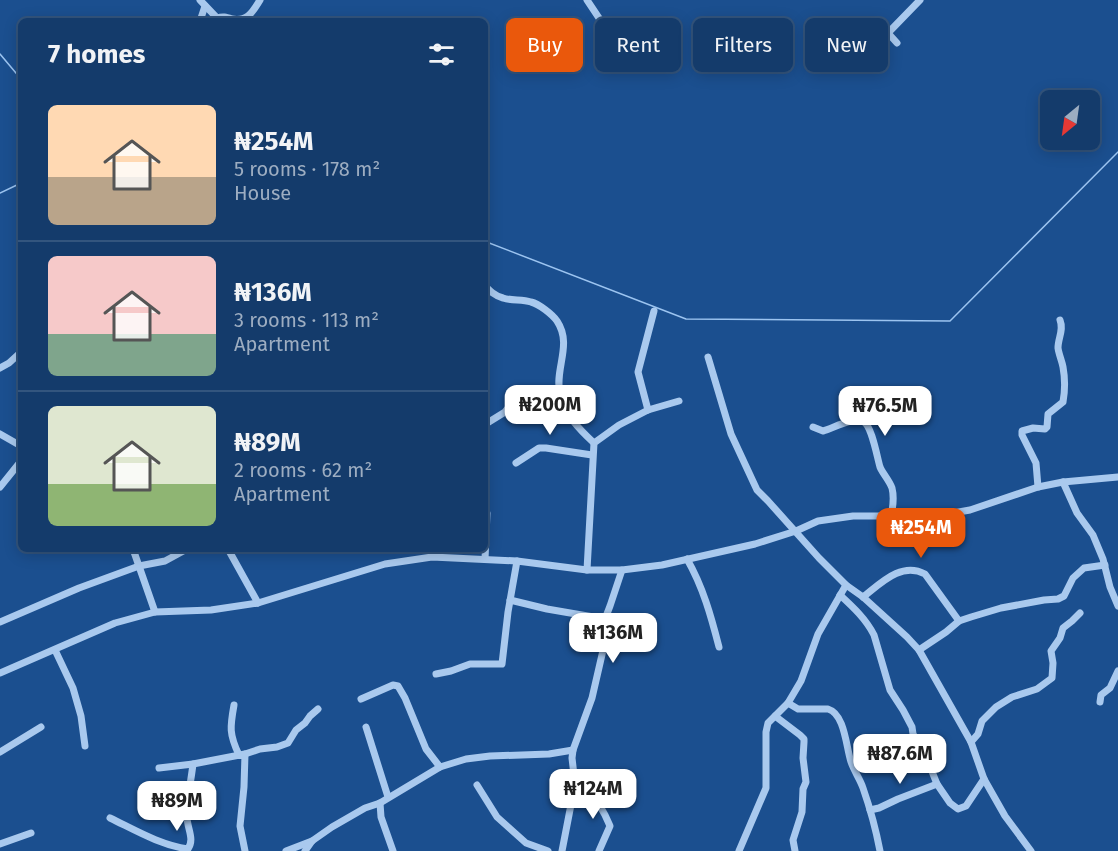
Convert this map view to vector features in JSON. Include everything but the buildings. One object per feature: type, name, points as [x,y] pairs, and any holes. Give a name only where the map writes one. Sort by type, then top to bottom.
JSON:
[{"type":"street","points":[[244,18],[249,16],[260,0]]},
{"type":"street","points":[[587,0],[600,18]]},
{"type":"street","points":[[897,43],[888,33],[920,0]]},
{"type":"street","points":[[203,3],[216,18]]},
{"type":"street","points":[[200,18],[203,3]]},
{"type":"street","points":[[488,289],[504,299],[531,302],[554,317],[559,324],[564,343],[560,394],[569,417],[594,443]]},
{"type":"street","points":[[648,410],[638,372],[654,311]]},
{"type":"street","points":[[1038,487],[1036,463],[1022,431],[1033,428],[1045,429],[1048,414],[1063,402],[1064,375],[1058,351],[1058,340],[1062,332],[1060,320]]},
{"type":"street","points":[[0,368],[18,355]]},
{"type":"street","points":[[708,357],[731,434],[757,490],[846,585],[863,597],[919,650],[971,742],[984,778],[1005,816],[1031,851]]},
{"type":"street","points":[[488,423],[505,412],[515,399],[527,394],[560,394]]},
{"type":"street","points":[[586,570],[594,443],[619,425],[648,410],[679,401]]},
{"type":"street","points":[[813,427],[823,431],[858,420],[867,425],[880,466],[892,488],[891,516]]},
{"type":"street","points":[[0,434],[18,444]]},
{"type":"street","points":[[516,463],[539,448],[592,455]]},
{"type":"street","points":[[0,487],[18,465]]},
{"type":"street","points":[[0,673],[115,623],[155,612],[212,610],[258,603],[384,564],[432,557],[517,561],[586,570],[622,570],[662,565],[755,544],[796,531],[818,521],[837,518],[931,516],[970,510],[1038,487],[1063,482],[1118,477]]},
{"type":"street","points":[[1063,482],[1077,513],[1093,535],[1118,606]]},
{"type":"street","points":[[134,552],[155,612]]},
{"type":"street","points":[[0,622],[79,588],[139,566],[165,561],[182,552]]},
{"type":"street","points":[[230,552],[258,603]]},
{"type":"street","points":[[485,552],[485,559]]},
{"type":"street","points":[[687,559],[698,578],[709,608],[719,647]]},
{"type":"street","points":[[436,674],[470,664],[502,664],[517,561]]},
{"type":"street","points":[[919,650],[946,633],[959,621],[1001,608],[1058,599],[1066,594],[1073,578],[1084,568],[1105,566]]},
{"type":"street","points":[[562,851],[575,784],[573,750],[592,698],[607,633],[604,619],[622,570]]},
{"type":"street","points":[[863,597],[893,574],[904,570],[922,572],[959,621]]},
{"type":"street","points":[[740,851],[766,788],[768,723],[788,703],[801,681],[818,634],[846,585]]},
{"type":"street","points":[[840,595],[854,607],[874,635],[890,690],[912,727],[913,734],[927,759],[937,784],[950,803],[958,809],[966,806],[984,778]]},
{"type":"street","points":[[510,600],[604,619]]},
{"type":"street","points":[[965,732],[980,724],[1001,703],[1037,689],[1052,678],[1051,651],[1060,638],[1063,628],[1080,613]]},
{"type":"street","points":[[55,650],[73,688],[86,746]]},
{"type":"street","points":[[1100,702],[1101,695],[1110,688],[1118,671]]},
{"type":"street","points":[[361,699],[393,685],[398,686],[426,749],[440,767]]},
{"type":"street","points":[[788,703],[798,709],[831,709],[837,715],[846,737],[851,762],[870,810],[880,851]]},
{"type":"street","points":[[234,705],[231,731],[232,741],[242,754],[244,787],[240,826],[245,851]]},
{"type":"street","points":[[159,768],[193,764],[278,747],[288,743],[296,730],[318,709]]},
{"type":"street","points":[[775,716],[804,739],[803,758],[806,782],[803,789],[802,812],[793,840],[795,851]]},
{"type":"street","points":[[971,742],[978,734],[980,724]]},
{"type":"street","points":[[0,752],[41,727]]},
{"type":"street","points":[[366,727],[388,797]]},
{"type":"street","points":[[286,851],[312,841],[332,827],[365,808],[380,803],[440,767],[466,759],[549,754],[573,750]]},
{"type":"street","points":[[110,818],[150,838],[176,848],[188,849],[191,840],[187,817],[193,764]]},
{"type":"street","points":[[870,810],[937,784]]},
{"type":"street","points":[[477,785],[496,817],[526,843],[548,851]]},
{"type":"street","points":[[598,791],[597,801],[610,826],[599,851]]},
{"type":"street","points":[[380,803],[381,817],[393,851]]},
{"type":"street","points":[[0,844],[31,833]]},
{"type":"street","points":[[305,851],[312,841]]},
{"type":"street","points":[[522,851],[526,843]]},
{"type":"waterway","points":[[0,54],[18,75]]},
{"type":"waterway","points":[[488,243],[686,319],[950,321],[1118,152]]},
{"type":"waterway","points":[[0,193],[18,184]]}]
